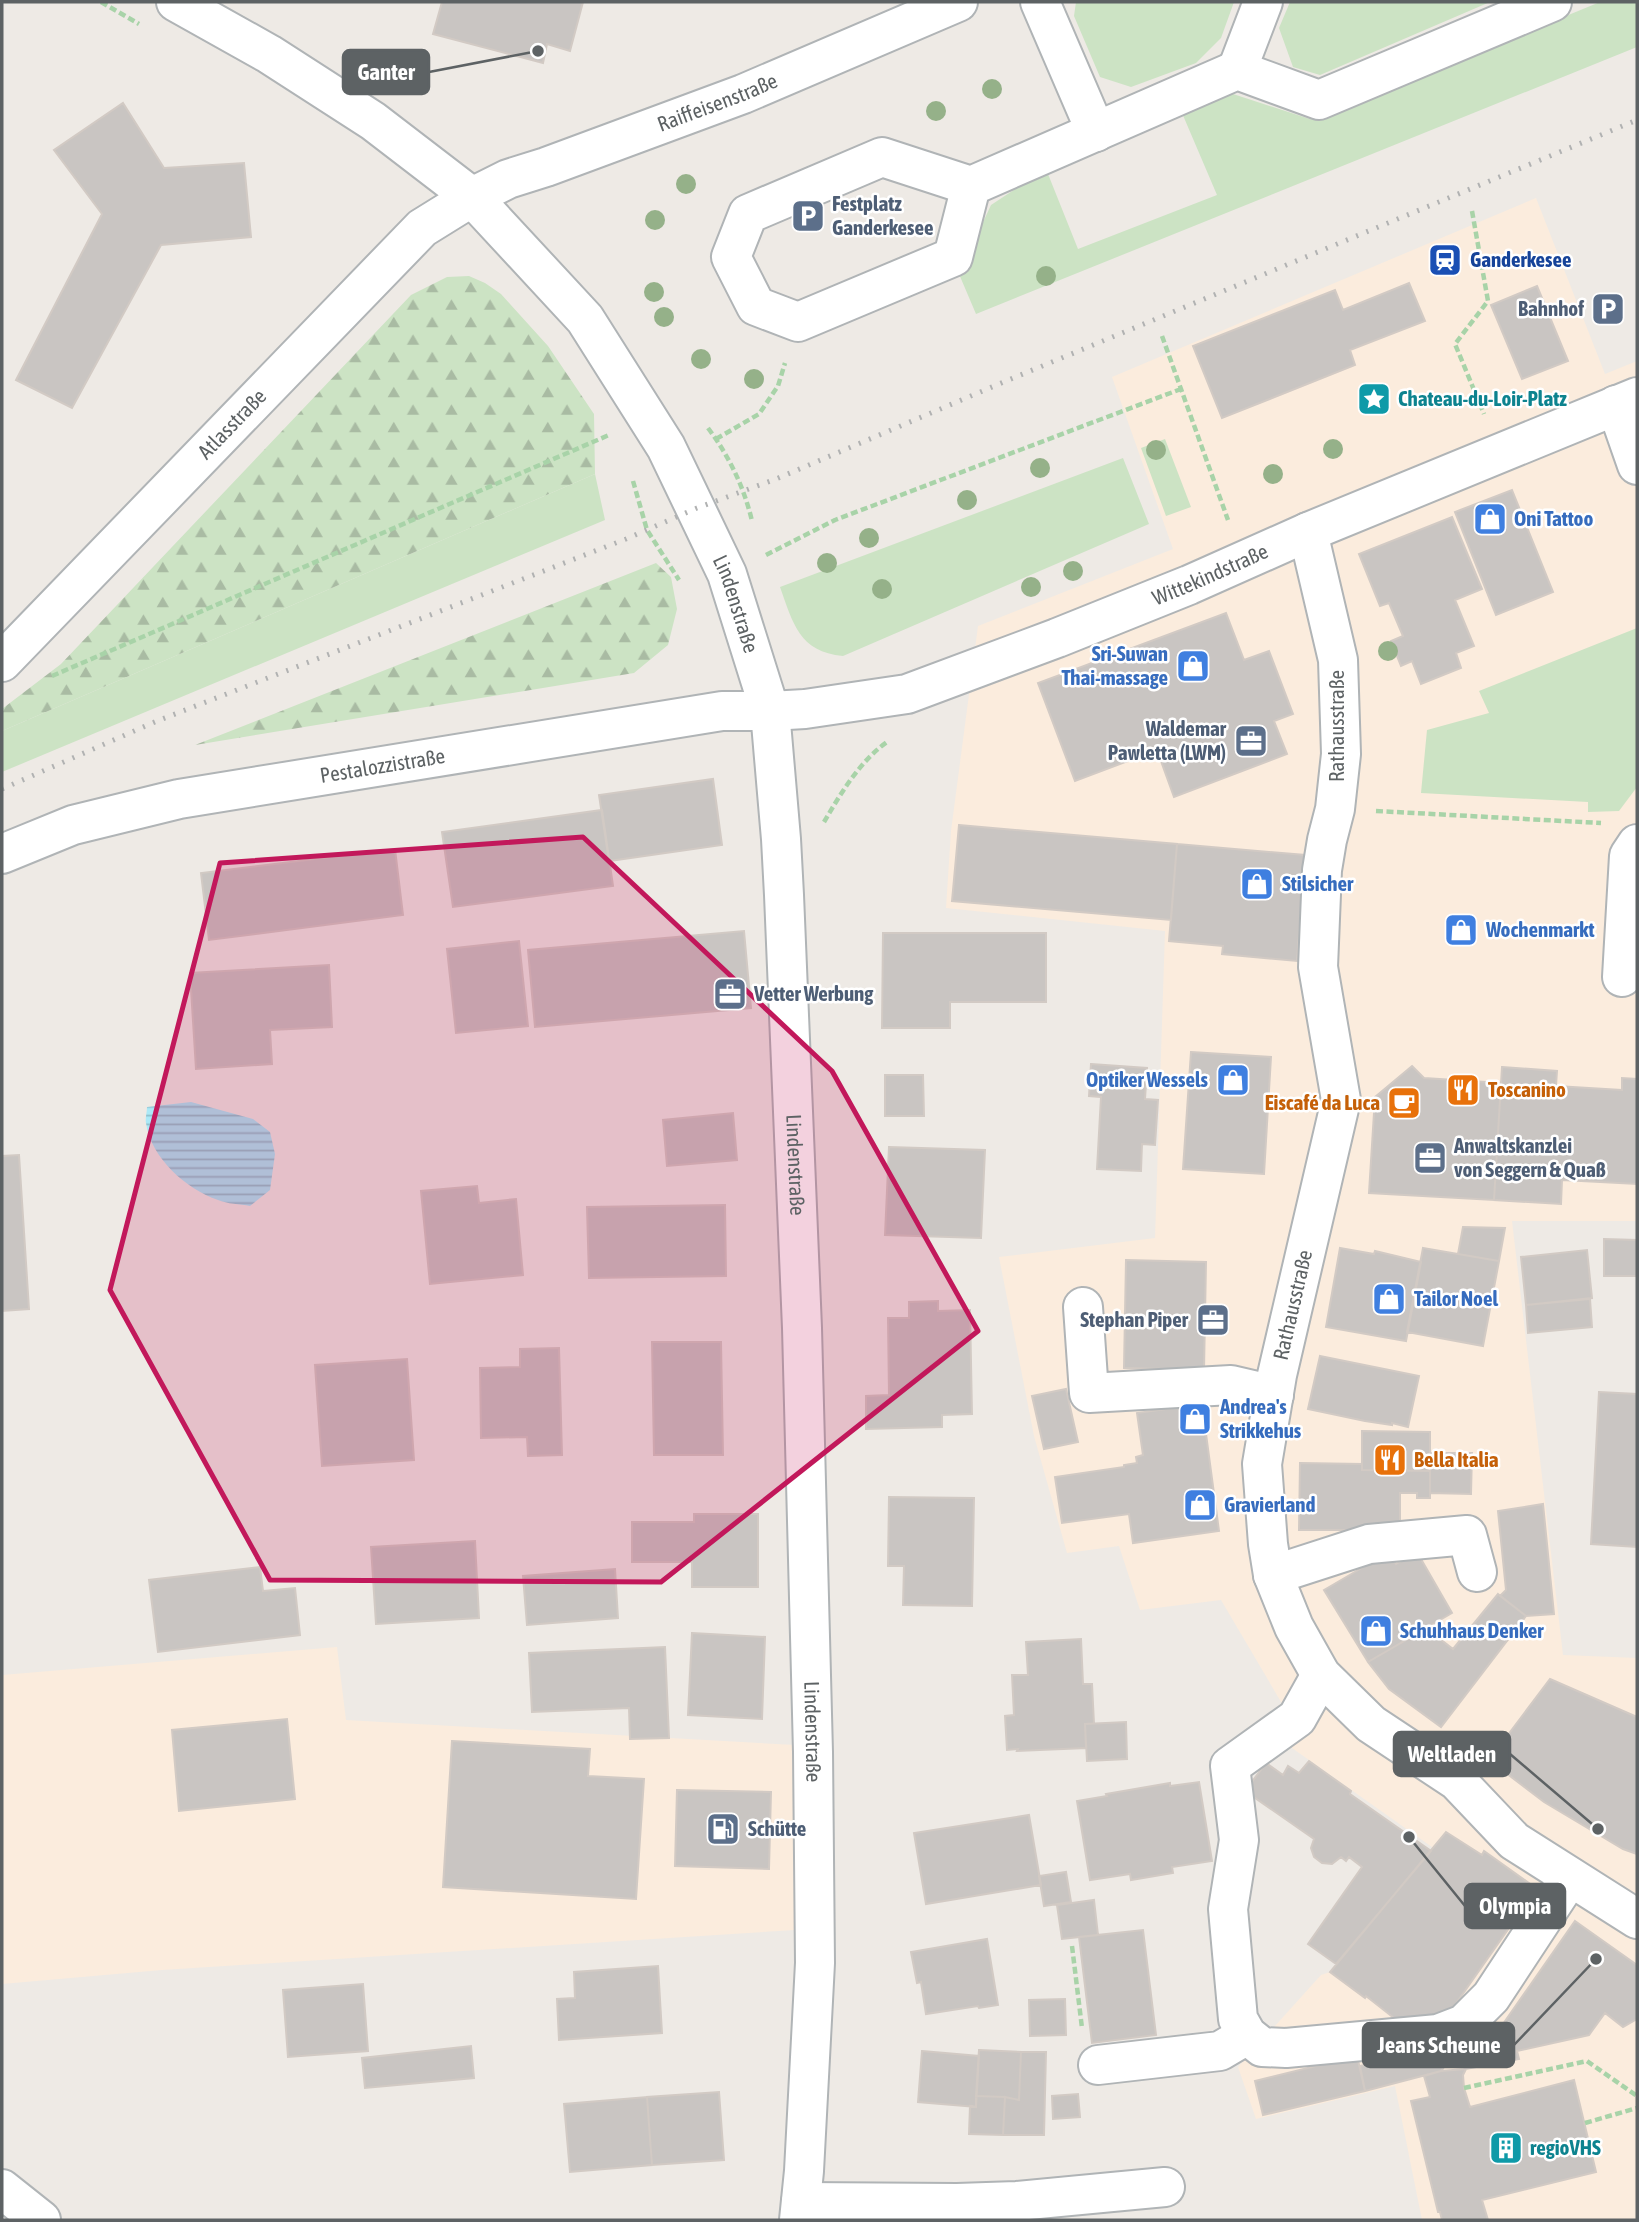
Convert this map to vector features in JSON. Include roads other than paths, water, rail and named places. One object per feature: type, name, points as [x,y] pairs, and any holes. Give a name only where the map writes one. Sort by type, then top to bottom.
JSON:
[{"type":"street","name":"Lindenstraße","points":[[176,2],[269,54],[373,121],[472,197],[585,318],[666,447],[727,574],[770,712],[785,909],[802,1328],[813,1752],[815,1963],[800,2211]]},
{"type":"street","name":"Raiffeisenstraße","points":[[472,197],[508,179],[743,94],[958,2]]},
{"type":"street","points":[[1040,2],[1096,132]]},
{"type":"street","points":[[1237,70],[1263,2]]},
{"type":"street","points":[[971,186],[953,257],[798,322],[756,306],[731,257],[748,214],[882,157],[971,186],[1237,70],[1320,100],[1552,2]]},
{"type":"street","name":"Atlasstraße","points":[[2,662],[422,228],[472,197]]},
{"type":"street","points":[[1627,401],[1637,465]]},
{"type":"street","name":"Wittekindstraße","points":[[770,712],[907,694],[1189,585],[1308,532],[1627,401]]},
{"type":"street","name":"Rathausstraße","points":[[1308,532],[1338,660],[1341,754],[1335,809],[1322,870],[1318,967],[1341,1100],[1273,1395],[1262,1464],[1273,1575],[1294,1627],[1321,1675],[1371,1724],[1457,1782],[1514,1841],[1637,1919]]},
{"type":"street","name":"Pestalozzistraße","points":[[2,854],[73,825],[179,799],[722,711],[770,712]]},
{"type":"street","points":[[1622,977],[1629,856],[1624,834]]},
{"type":"street","points":[[1083,1307],[1089,1393],[1231,1385],[1273,1395]]},
{"type":"street","points":[[1273,1575],[1369,1544],[1467,1535],[1477,1572]]},
{"type":"street","points":[[1321,1675],[1297,1718],[1230,1766],[1239,1840],[1228,1909],[1230,1947],[1238,2019],[1247,2035],[1262,2047],[1286,2048],[1438,2034],[1464,2024],[1491,1997],[1570,1877]]},
{"type":"street","points":[[1098,2065],[1220,2050],[1247,2035]]},
{"type":"street","points":[[800,2211],[1017,2201],[1165,2187]]},
{"type":"street","points":[[2,2189],[41,2220]]},
{"type":"water","points":[[191,1102],[253,1119],[270,1132],[275,1154],[270,1190],[250,1206],[222,1201],[194,1188],[172,1170],[155,1148],[146,1123],[147,1107]]},
{"type":"railway","points":[[2,789],[157,721],[776,479],[1637,120]]},
{"type":"place","name":"Ganter","points":[[538,51]]},
{"type":"place","name":"Festplatz Ganderkesee","points":[[808,216]]},
{"type":"place","name":"Ganderkesee","points":[[1445,260]]},
{"type":"place","name":"Bahnhof","points":[[1608,309]]},
{"type":"place","name":"Chateau-du-Loir-Platz","points":[[1374,399]]},
{"type":"place","name":"Oni Tattoo","points":[[1490,519]]},
{"type":"place","name":"Sri-Suwan Thai-massage","points":[[1193,666]]},
{"type":"place","name":"Waldemar Pawletta (LWM)","points":[[1251,741]]},
{"type":"place","name":"Stilsicher","points":[[1257,884]]},
{"type":"place","name":"Wochenmarkt","points":[[1461,930]]},
{"type":"place","name":"Vetter Werbung","points":[[730,994]]},
{"type":"place","name":"Optiker Wessels","points":[[1233,1080]]},
{"type":"place","name":"Toscanino","points":[[1463,1090]]},
{"type":"place","name":"Eiscafé da Luca","points":[[1404,1103]]},
{"type":"place","name":"Anwaltskanzlei von Seggern & Quaß","points":[[1430,1158]]},
{"type":"place","name":"Tailor Noel","points":[[1389,1299]]},
{"type":"place","name":"Stephan Piper","points":[[1213,1320]]},
{"type":"place","name":"Andrea's Strikkehus","points":[[1195,1419]]},
{"type":"place","name":"Bella Italia","points":[[1390,1460]]},
{"type":"place","name":"Gravierland","points":[[1200,1505]]},
{"type":"place","name":"Schuhhaus Denker","points":[[1376,1631]]},
{"type":"place","name":"Schütte","points":[[723,1829]]},
{"type":"place","name":"Weltladen","points":[[1598,1829]]},
{"type":"place","name":"Olympia","points":[[1409,1837]]},
{"type":"place","name":"Jeans Scheune","points":[[1596,1959]]},
{"type":"place","name":"regioVHS","points":[[1506,2148]]}]
